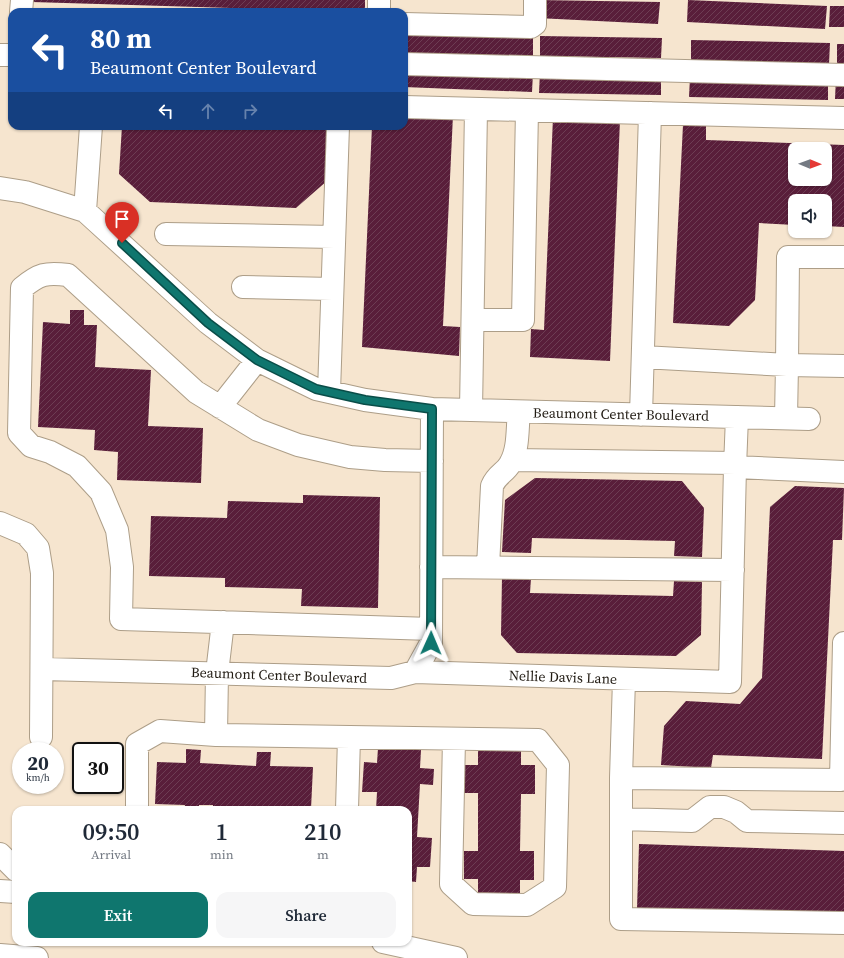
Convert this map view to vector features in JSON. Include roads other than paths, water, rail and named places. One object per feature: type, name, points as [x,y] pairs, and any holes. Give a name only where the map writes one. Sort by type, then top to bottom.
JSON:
[{"type":"main road","points":[[408,24],[531,27],[535,24],[535,0]]},
{"type":"main road","points":[[408,64],[844,75]]},
{"type":"main road","points":[[408,107],[844,118]]},
{"type":"main road","points":[[471,410],[476,109]]},
{"type":"main road","points":[[472,320],[523,320],[527,110]]},
{"type":"main road","points":[[641,415],[650,113]]},
{"type":"main road","points":[[85,210],[91,130]]},
{"type":"main road","points":[[329,392],[338,130]]},
{"type":"main road","name":"Beaumont Center Boulevard","points":[[0,188],[25,192],[85,210],[208,323],[257,360],[316,389],[365,400],[432,409],[809,419]]},
{"type":"main road","points":[[166,234],[334,237]]},
{"type":"main road","points":[[786,418],[788,257],[844,257]]},
{"type":"main road","points":[[431,629],[121,618],[122,567],[117,530],[101,492],[77,466],[50,452],[31,446],[19,433],[22,288],[36,276],[52,273],[68,275],[196,392],[258,430],[298,445],[350,456],[385,460],[432,461]]},
{"type":"main road","points":[[243,287],[332,289]]},
{"type":"main road","points":[[643,357],[787,365],[844,366]]},
{"type":"main road","points":[[220,407],[257,360]]},
{"type":"main road","points":[[415,672],[431,643],[432,409]]},
{"type":"main road","points":[[488,568],[492,486],[497,476],[509,466],[515,454],[519,412]]},
{"type":"main road","points":[[431,567],[733,570],[737,417]]},
{"type":"main road","points":[[512,460],[735,465],[844,472]]},
{"type":"main road","points":[[0,523],[26,534],[38,548],[42,573],[42,737]]},
{"type":"main road","name":"Nellie Davis Lane","points":[[415,672],[730,682],[733,570]]},
{"type":"main road","points":[[216,734],[218,673],[223,622]]},
{"type":"main road","points":[[621,778],[841,780],[844,643]]},
{"type":"main road","name":"Beaumont Center Boulevard","points":[[43,668],[391,678],[415,672]]},
{"type":"main road","points":[[624,679],[621,778],[621,919],[844,923]]},
{"type":"main road","points":[[137,806],[137,744],[160,731],[216,734],[538,740],[558,765],[555,887],[527,905],[473,904],[451,884],[454,739]]},
{"type":"main road","points":[[347,806],[349,737]]},
{"type":"main road","points":[[621,820],[692,821],[710,807],[724,807],[736,812],[747,821],[844,823]]},
{"type":"main road","points":[[0,854],[12,866]]},
{"type":"main road","points":[[0,891],[12,892]]},
{"type":"main road","points":[[401,946],[456,958]]},
{"type":"main road","points":[[0,955],[37,958]]}]
